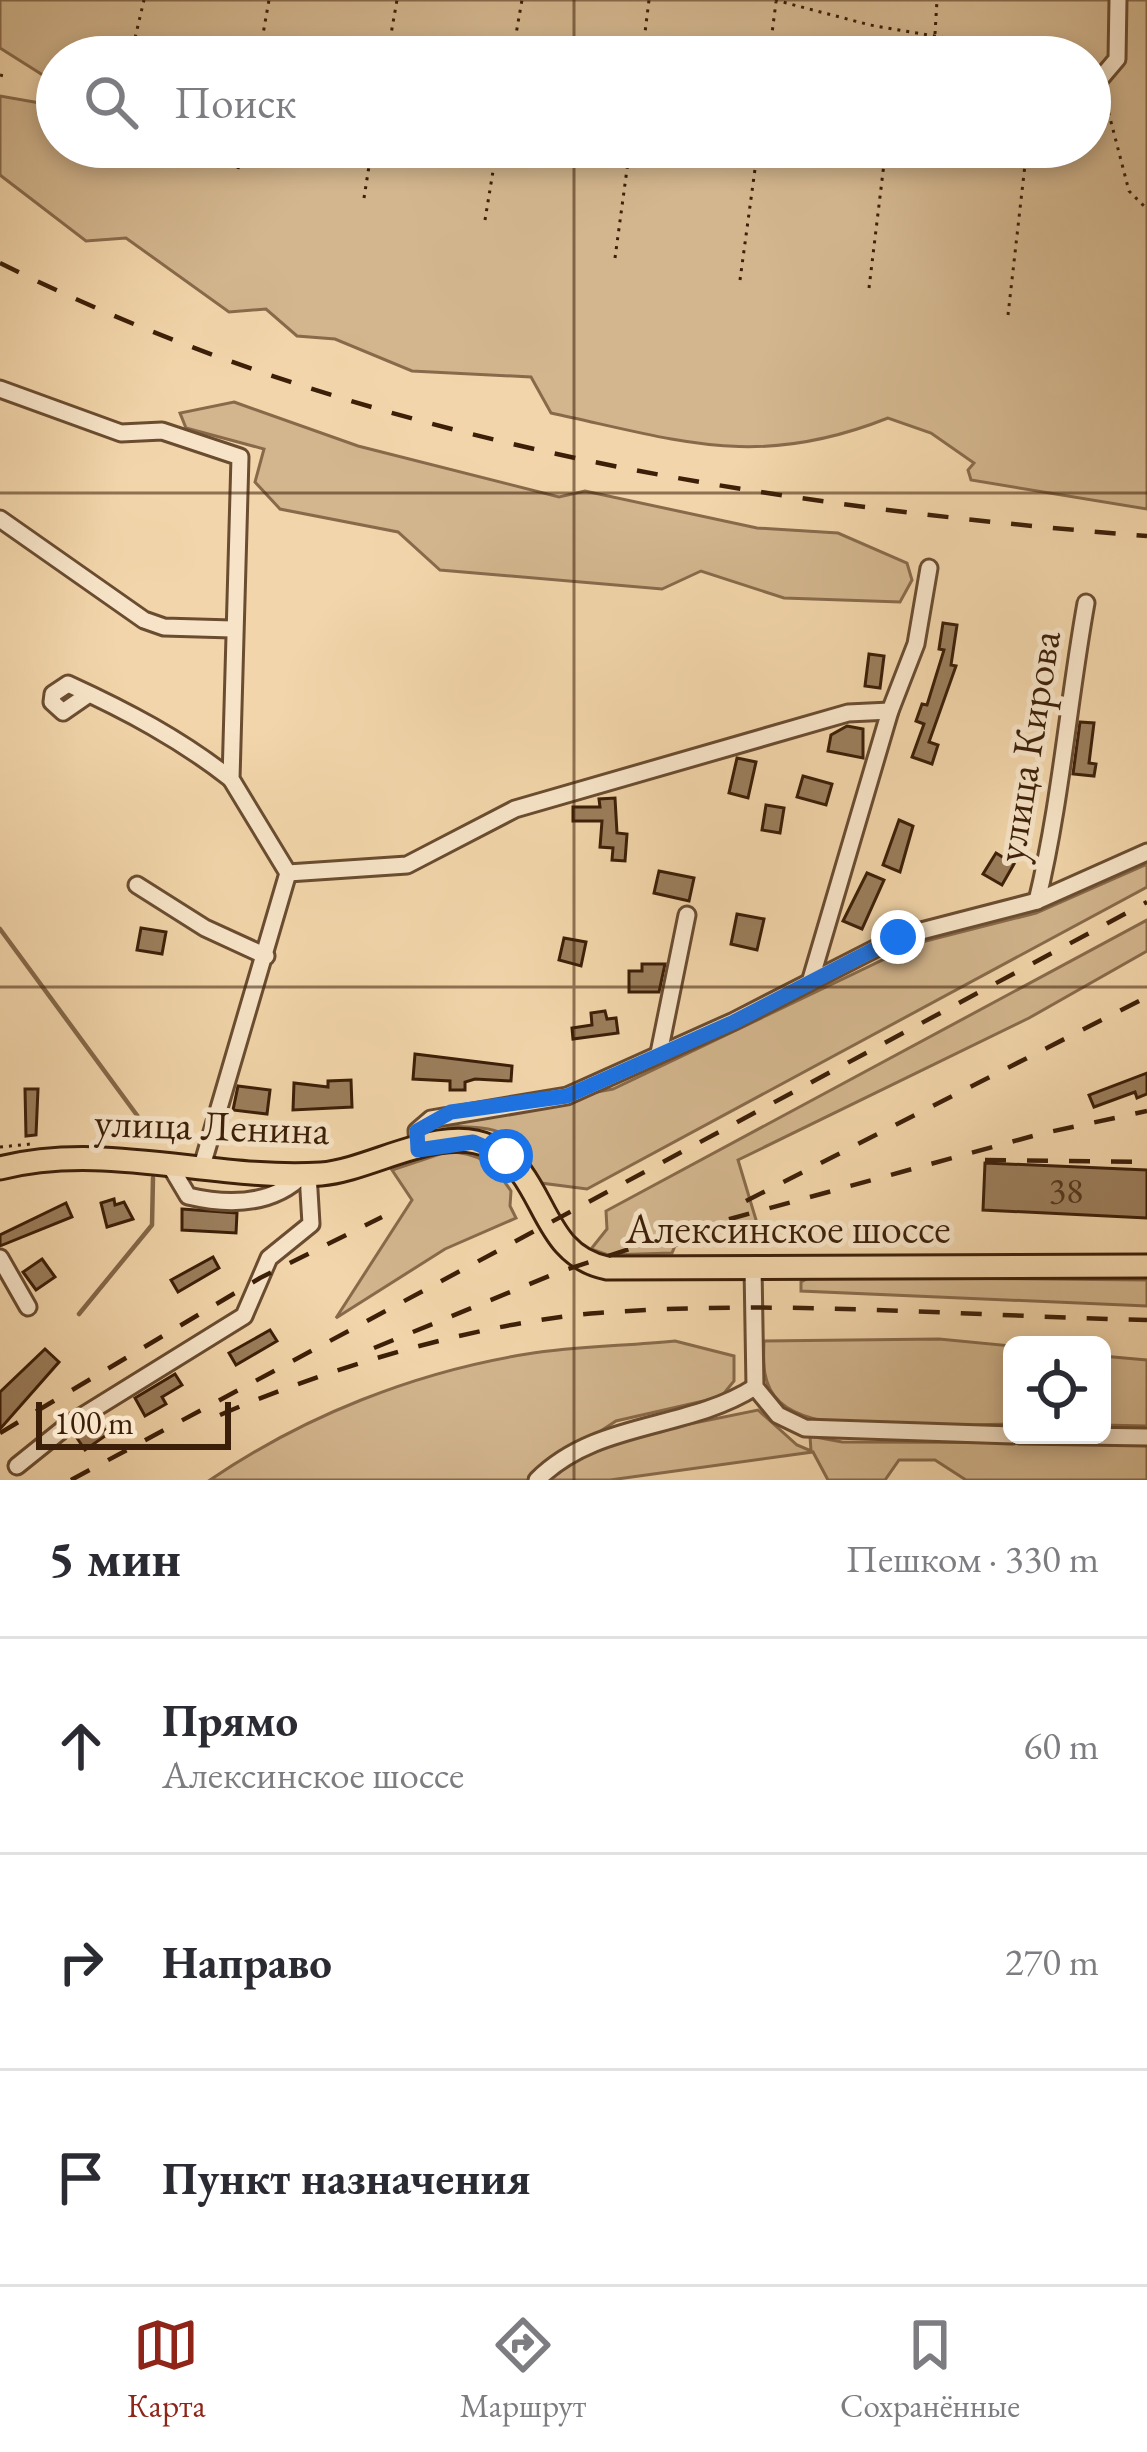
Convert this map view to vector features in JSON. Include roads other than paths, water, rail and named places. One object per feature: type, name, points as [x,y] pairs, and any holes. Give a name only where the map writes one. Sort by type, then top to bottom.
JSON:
[{"type":"main road","name":"Алексинское шоссе","points":[[418,1150],[473,1142],[506,1156],[561,1244],[592,1265],[1147,1266]]},
{"type":"main road","name":"улица Ленина","points":[[0,1168],[58,1157],[306,1174],[351,1169],[418,1150]]},
{"type":"street","points":[[1111,66],[1117,59],[1118,0]]},
{"type":"street","points":[[0,389],[121,433],[162,431],[240,457],[231,779]]},
{"type":"street","points":[[0,519],[144,620],[164,627],[232,629]]},
{"type":"street","points":[[811,979],[890,711],[916,644],[929,568]]},
{"type":"street","name":"улица Кирова","points":[[1037,901],[1059,808],[1066,712],[1086,603]]},
{"type":"street","points":[[88,694],[176,736],[231,779],[288,873],[202,1166]]},
{"type":"street","points":[[288,873],[406,865],[514,809],[848,712],[890,711]]},
{"type":"street","points":[[418,1150],[417,1131],[431,1119],[567,1096],[734,1022],[898,937],[1037,901],[1147,852]]},
{"type":"street","points":[[137,885],[205,928],[266,956]]},
{"type":"street","points":[[659,1053],[687,915]]},
{"type":"street","points":[[169,1164],[190,1197],[230,1202],[281,1193],[306,1174]]},
{"type":"street","points":[[17,1466],[68,1425],[244,1316],[269,1258],[311,1223],[306,1174]]},
{"type":"street","points":[[0,1258],[28,1307]]},
{"type":"street","points":[[753,1267],[755,1387],[778,1415],[805,1428],[1003,1435]]},
{"type":"street","points":[[538,1480],[596,1439],[727,1405],[755,1387]]},
{"type":"street","points":[[1111,1436],[1147,1436]]},
{"type":"waterway","points":[[0,929],[153,1137]]},
{"type":"waterway","points":[[79,1314],[152,1225],[153,1178]]},
{"type":"railway","points":[[0,263],[135,325],[274,376],[416,419],[560,455],[852,505],[1147,536]]},
{"type":"railway","points":[[71,1480],[1147,902]]},
{"type":"railway","points":[[746,1201],[1147,997]]},
{"type":"railway","points":[[374,1348],[559,1272],[675,1234],[1040,1134],[1147,1111]]},
{"type":"railway","points":[[985,1160],[1147,1162]]},
{"type":"railway","points":[[0,1433],[260,1278],[382,1217]]},
{"type":"railway","points":[[220,1415],[308,1380],[406,1350],[505,1326],[598,1313],[804,1308],[1147,1320]]}]
